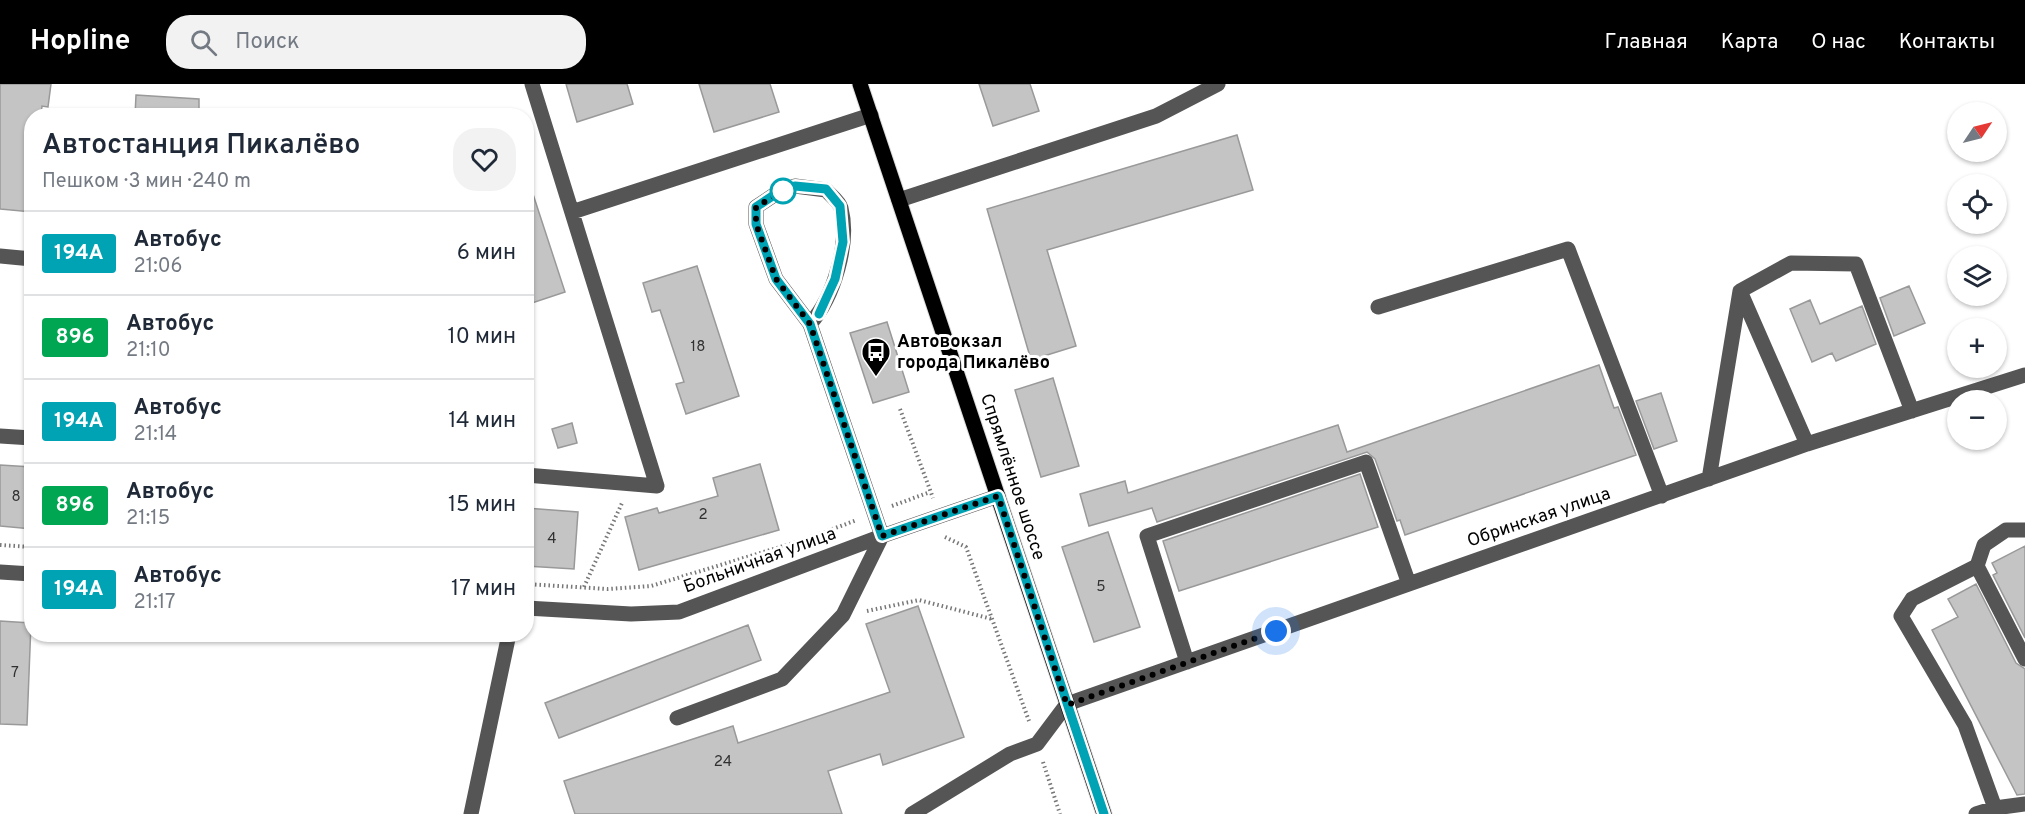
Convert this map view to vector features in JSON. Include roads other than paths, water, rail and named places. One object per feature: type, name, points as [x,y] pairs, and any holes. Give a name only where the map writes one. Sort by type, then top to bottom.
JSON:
[{"type":"main road","name":"Спрямлённое шоссе","points":[[860,84],[1104,814]]},
{"type":"street","points":[[532,84],[657,486],[534,476]]},
{"type":"street","points":[[899,200],[1156,116],[1218,84]]},
{"type":"street","points":[[572,212],[871,116]]},
{"type":"street","points":[[677,718],[782,679],[843,615],[882,536],[810,324],[776,279],[756,224],[756,207],[777,193],[795,186],[826,189],[840,206],[843,242],[835,279],[819,314],[810,324]]},
{"type":"street","points":[[1378,307],[1568,249],[1662,496]]},
{"type":"street","points":[[0,256],[24,259]]},
{"type":"street","points":[[1740,291],[1791,263],[1856,264],[1912,411]]},
{"type":"street","points":[[1740,291],[1808,444]]},
{"type":"street","points":[[1709,479],[1740,291]]},
{"type":"street","name":"Обринская улица","points":[[1067,705],[1808,444],[2025,375]]},
{"type":"street","points":[[0,436],[24,438]]},
{"type":"street","points":[[1187,662],[1147,536],[1366,462],[1409,584]]},
{"type":"street","name":"Больничная улица","points":[[534,608],[631,614],[679,612],[882,536],[998,496]]},
{"type":"street","points":[[1995,808],[1965,725],[1901,616],[1912,599],[1977,566],[1984,545],[2006,530],[2025,530]]},
{"type":"street","points":[[1977,566],[2025,659]]},
{"type":"street","points":[[0,572],[24,574]]},
{"type":"street","points":[[471,814],[507,642]]},
{"type":"street","points":[[912,814],[1010,754],[1037,744],[1067,705]]},
{"type":"street","points":[[1976,814],[1995,808],[2025,804]]},
{"type":"place","name":"Автовокзал города Пикалёво","points":[[876,378]]}]
